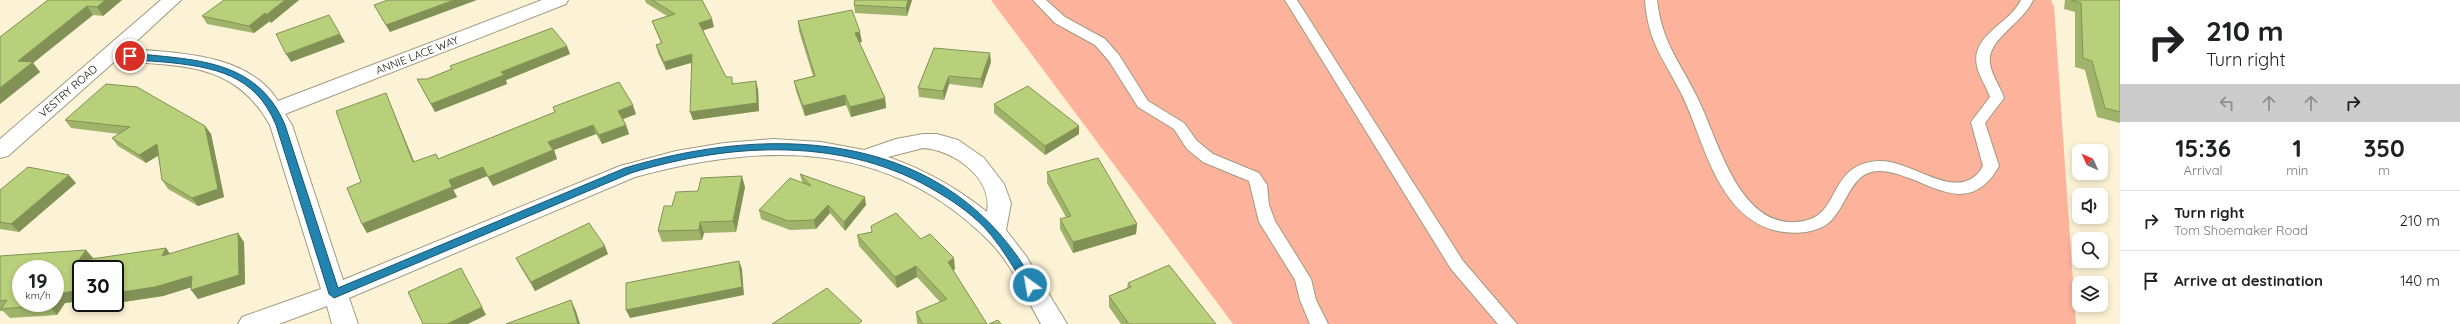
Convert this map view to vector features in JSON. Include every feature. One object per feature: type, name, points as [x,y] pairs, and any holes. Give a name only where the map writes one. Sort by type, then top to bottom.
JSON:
[{"type":"street","name":"VESTRY ROAD","points":[[0,151],[172,0]]},
{"type":"street","name":"ANNIE LACE WAY","points":[[274,110],[559,0]]},
{"type":"street","points":[[111,54],[199,63],[219,68],[252,84],[264,96],[274,110],[345,324]]},
{"type":"street","points":[[867,157],[908,141],[925,140],[942,142],[957,148],[970,157],[993,183],[999,200],[994,232]]},
{"type":"street","points":[[251,324],[334,294],[600,182],[657,162],[715,150],[772,146],[828,150],[867,157],[899,168],[943,189],[964,204],[994,232],[1054,324]]},
{"type":"lane","points":[[1039,0],[1060,20],[1100,42],[1114,58],[1143,104],[1179,126],[1192,145],[1208,158],[1254,177],[1259,185],[1261,205],[1267,222],[1302,279],[1308,300],[1319,324]]},
{"type":"lane","points":[[1291,0],[1457,265],[1508,324]]},
{"type":"lane","points":[[1651,0],[1656,31],[1663,50],[1689,97],[1726,178],[1741,202],[1752,214],[1785,227],[1816,223],[1828,217],[1848,180],[1860,171],[1872,166],[1905,170],[1953,189],[1968,188],[1982,181],[1991,166],[1978,122],[1997,98],[1982,60],[1986,48],[1996,34],[2015,20],[2025,7],[2027,0]]},
{"type":"shaded area","points":[[991,0],[2051,0],[2054,7],[2073,276],[2072,312],[2075,312],[2076,324],[1233,324]]},
{"type":"building","points":[[48,0],[105,0],[97,7],[87,6],[18,61],[33,62],[0,88],[0,37]]},
{"type":"building","points":[[224,0],[285,0],[249,26],[202,16]]},
{"type":"building","points":[[388,0],[454,0],[386,25],[374,5]]},
{"type":"building","points":[[652,0],[702,0],[712,19],[699,23],[726,77],[732,77],[732,84],[756,81],[757,103],[690,112],[692,54],[664,62],[656,45],[662,43],[652,21],[675,14]]},
{"type":"building","points":[[855,0],[908,0],[906,8],[854,5]]},
{"type":"building","points":[[2071,0],[2120,0],[2120,112],[2105,108],[2092,61],[2083,58],[2081,3]]},
{"type":"building","points":[[852,10],[860,32],[855,33],[885,98],[850,107],[845,95],[803,106],[794,81],[815,76],[798,21]]},
{"type":"building","points":[[329,15],[340,34],[286,54],[276,34]]},
{"type":"building","points":[[552,28],[567,46],[501,72],[504,75],[431,104],[417,79],[427,79],[452,69],[450,66]]},
{"type":"building","points":[[934,48],[990,53],[981,79],[949,76],[943,91],[918,88]]},
{"type":"building","points":[[619,82],[633,105],[618,111],[626,125],[599,135],[593,125],[548,142],[553,150],[488,177],[483,167],[449,180],[452,187],[362,224],[347,188],[361,182],[336,111],[386,93],[413,162],[436,154],[438,159],[555,112],[553,107]]},
{"type":"building","points":[[106,84],[137,87],[205,126],[218,189],[192,198],[162,180],[157,144],[139,155],[112,138],[130,127],[65,120]]},
{"type":"building","points":[[1028,86],[1079,126],[1045,146],[994,104]]},
{"type":"building","points":[[1098,158],[1137,224],[1073,242],[1060,219],[1071,216],[1047,172]]},
{"type":"building","points":[[28,167],[69,175],[11,224],[0,222],[0,190]]},
{"type":"building","points":[[800,174],[865,197],[844,222],[828,205],[814,220],[788,221],[759,210],[790,178],[811,186]]},
{"type":"building","points":[[742,176],[733,221],[700,222],[699,230],[658,231],[664,206],[672,206],[676,192],[698,191],[701,178]]},
{"type":"building","points":[[896,213],[921,239],[930,234],[954,258],[948,262],[987,324],[923,324],[916,312],[947,299],[916,266],[895,277],[857,235],[872,232],[871,226]]},
{"type":"building","points":[[589,223],[605,246],[531,282],[516,258]]},
{"type":"building","points":[[238,233],[239,275],[191,290],[192,276],[155,287],[124,292],[124,260],[85,260],[166,248],[162,256]]},
{"type":"building","points":[[86,250],[79,260],[72,260],[72,291],[64,293],[64,260],[12,260],[12,308],[1,309],[7,300],[0,301],[0,256]]},
{"type":"building","points":[[739,261],[742,287],[626,310],[626,283]]},
{"type":"building","points":[[1169,265],[1216,324],[1129,324],[1109,296],[1131,287],[1128,283]]},
{"type":"building","points":[[461,268],[482,307],[447,324],[423,324],[408,292]]},
{"type":"building","points":[[827,288],[862,321],[858,324],[772,324]]},
{"type":"building","points":[[571,300],[578,324],[506,324]]},
{"type":"building","points":[[998,320],[1001,324],[989,324]]},
{"type":"route","points":[[130,56],[199,63],[219,68],[237,75],[252,84],[264,96],[274,110],[281,125],[334,294],[628,170],[686,155],[715,150],[772,146],[828,150],[867,157],[921,177],[943,189],[964,204],[994,232],[1030,285]]}]
